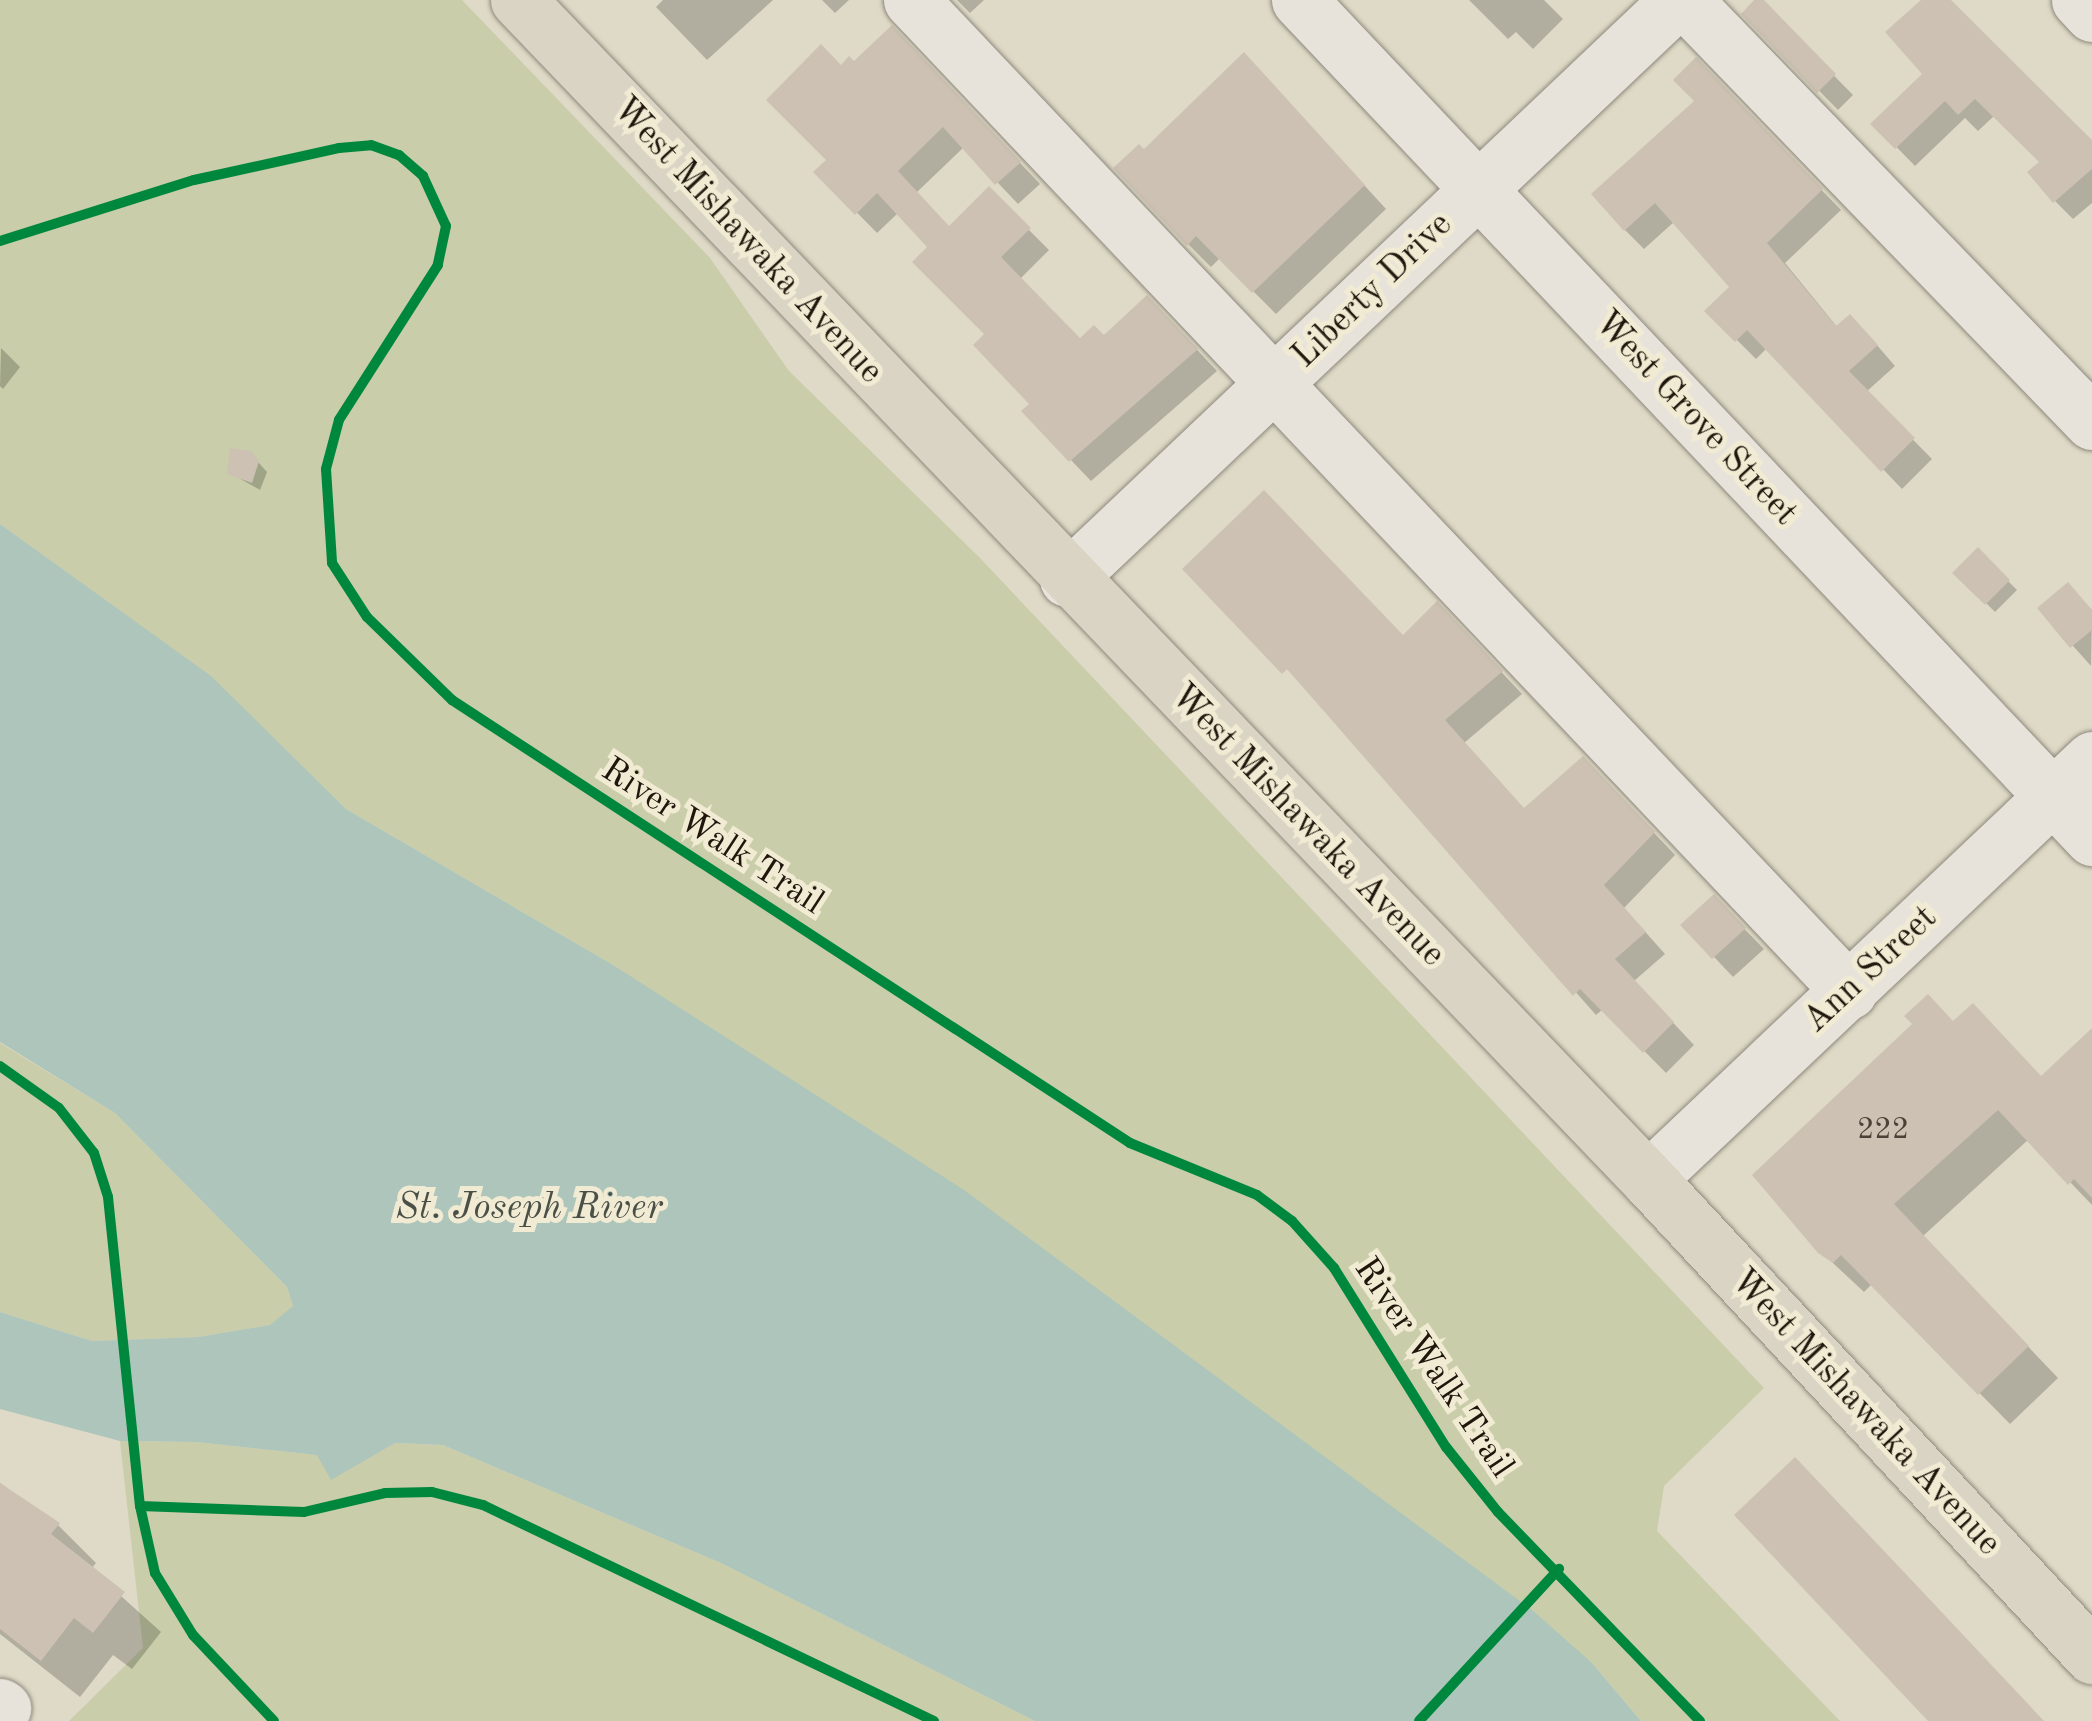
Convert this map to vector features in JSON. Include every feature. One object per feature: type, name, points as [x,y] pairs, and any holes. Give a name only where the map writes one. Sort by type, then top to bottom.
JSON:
[{"type":"main road","name":"West Mishawaka Avenue","points":[[518,0],[1067,579],[1648,1179],[2092,1656]]},
{"type":"street","points":[[911,0],[1849,991]]},
{"type":"street","name":"West Grove Street","points":[[1299,0],[2092,838]]},
{"type":"street","name":"Liberty Drive","points":[[1067,579],[1681,0]]},
{"type":"street","points":[[1681,0],[2092,422]]},
{"type":"street","points":[[2079,0],[2092,14]]},
{"type":"street","name":"Ann Street","points":[[1648,1179],[2092,759]]},
{"type":"green space","points":[[0,0],[462,0],[710,258],[789,371],[979,557],[1764,1388],[1664,1486],[1657,1531],[1840,1721],[1641,1721],[1592,1663],[613,965],[346,809],[210,676],[0,524]]},
{"type":"green space","points":[[0,1043],[115,1113],[287,1287],[293,1306],[286,1315],[270,1325],[198,1337],[92,1341],[0,1312]]},
{"type":"green space","points":[[120,1441],[196,1442],[318,1455],[331,1479],[395,1443],[443,1445],[721,1563],[1035,1721],[69,1721],[143,1648]]},
{"type":"water","name":"St. Joseph River","points":[[0,524],[211,676],[346,809],[613,965],[964,1190],[1532,1610],[1592,1663],[1641,1721],[1035,1721],[721,1563],[443,1445],[395,1443],[331,1480],[317,1455],[196,1442],[120,1441],[0,1409],[0,1312],[92,1341],[198,1337],[270,1325],[293,1306],[287,1287],[115,1113],[0,1042]]},
{"type":"building","points":[[1754,0],[1764,0],[1836,74],[1817,93],[1741,14]]},
{"type":"building","points":[[1921,0],[1951,0],[2092,140],[2092,169],[2053,203],[2027,172],[2039,162],[1975,99],[1958,115],[1945,101],[1895,149],[1870,124],[1922,74],[1885,32]]},
{"type":"building","points":[[892,25],[1021,162],[995,185],[943,127],[898,171],[949,226],[989,186],[1031,228],[1001,257],[1080,338],[1094,325],[1104,335],[1147,295],[1198,349],[1069,462],[1021,411],[1029,404],[973,345],[984,334],[912,262],[927,247],[877,193],[855,215],[813,172],[826,160],[766,100],[821,44],[841,65],[849,56],[854,61]]},
{"type":"building","points":[[1244,52],[1365,185],[1252,293],[1196,236],[1187,246],[1113,168],[1139,144],[1144,149]]},
{"type":"building","points":[[1696,57],[1823,189],[1767,243],[1836,326],[1850,314],[1878,345],[1849,371],[1915,438],[1881,472],[1747,330],[1735,342],[1704,311],[1729,287],[1655,203],[1624,231],[1591,194],[1694,101],[1673,80]]},
{"type":"building","points":[[230,448],[251,451],[259,461],[252,483],[227,474]]},
{"type":"building","points":[[1264,490],[1403,635],[1437,601],[1503,671],[1445,720],[1524,808],[1583,756],[1655,832],[1604,885],[1646,932],[1615,959],[1674,1022],[1643,1053],[1580,989],[1573,996],[1287,669],[1282,674],[1182,569]]},
{"type":"building","points":[[1978,547],[2010,580],[1985,605],[1952,573]]},
{"type":"building","points":[[2068,582],[2092,610],[2092,630],[2070,648],[2037,608]]},
{"type":"building","points":[[1714,894],[1746,928],[1712,959],[1680,925]]},
{"type":"building","points":[[1928,994],[1953,1021],[1973,1003],[2041,1076],[2092,1028],[2092,1198],[2074,1179],[2068,1185],[1998,1110],[1894,1204],[2029,1346],[1978,1395],[1841,1255],[1833,1263],[1818,1253],[1752,1175],[1912,1024],[1904,1016]]},
{"type":"building","points":[[1795,1457],[2044,1721],[1928,1721],[1734,1515]]},
{"type":"building","points":[[0,1483],[60,1523],[51,1534],[125,1592],[93,1633],[74,1618],[41,1661],[0,1629]]},
{"type":"cycle path","name":"River Walk Trail","points":[[0,241],[194,180],[339,148],[371,145],[399,155],[423,176],[446,226],[438,265],[339,420],[326,469],[332,563],[367,617],[452,700],[1130,1143],[1257,1195],[1292,1221],[1334,1268],[1446,1447],[1498,1512],[1700,1721]]},
{"type":"cycle path","points":[[0,1066],[59,1108],[94,1153],[108,1197],[140,1506],[304,1512],[385,1493],[432,1492],[483,1505],[934,1721]]},
{"type":"cycle path","points":[[140,1506],[155,1573],[193,1635],[274,1721]]},
{"type":"cycle path","points":[[1419,1721],[1559,1569]]}]
